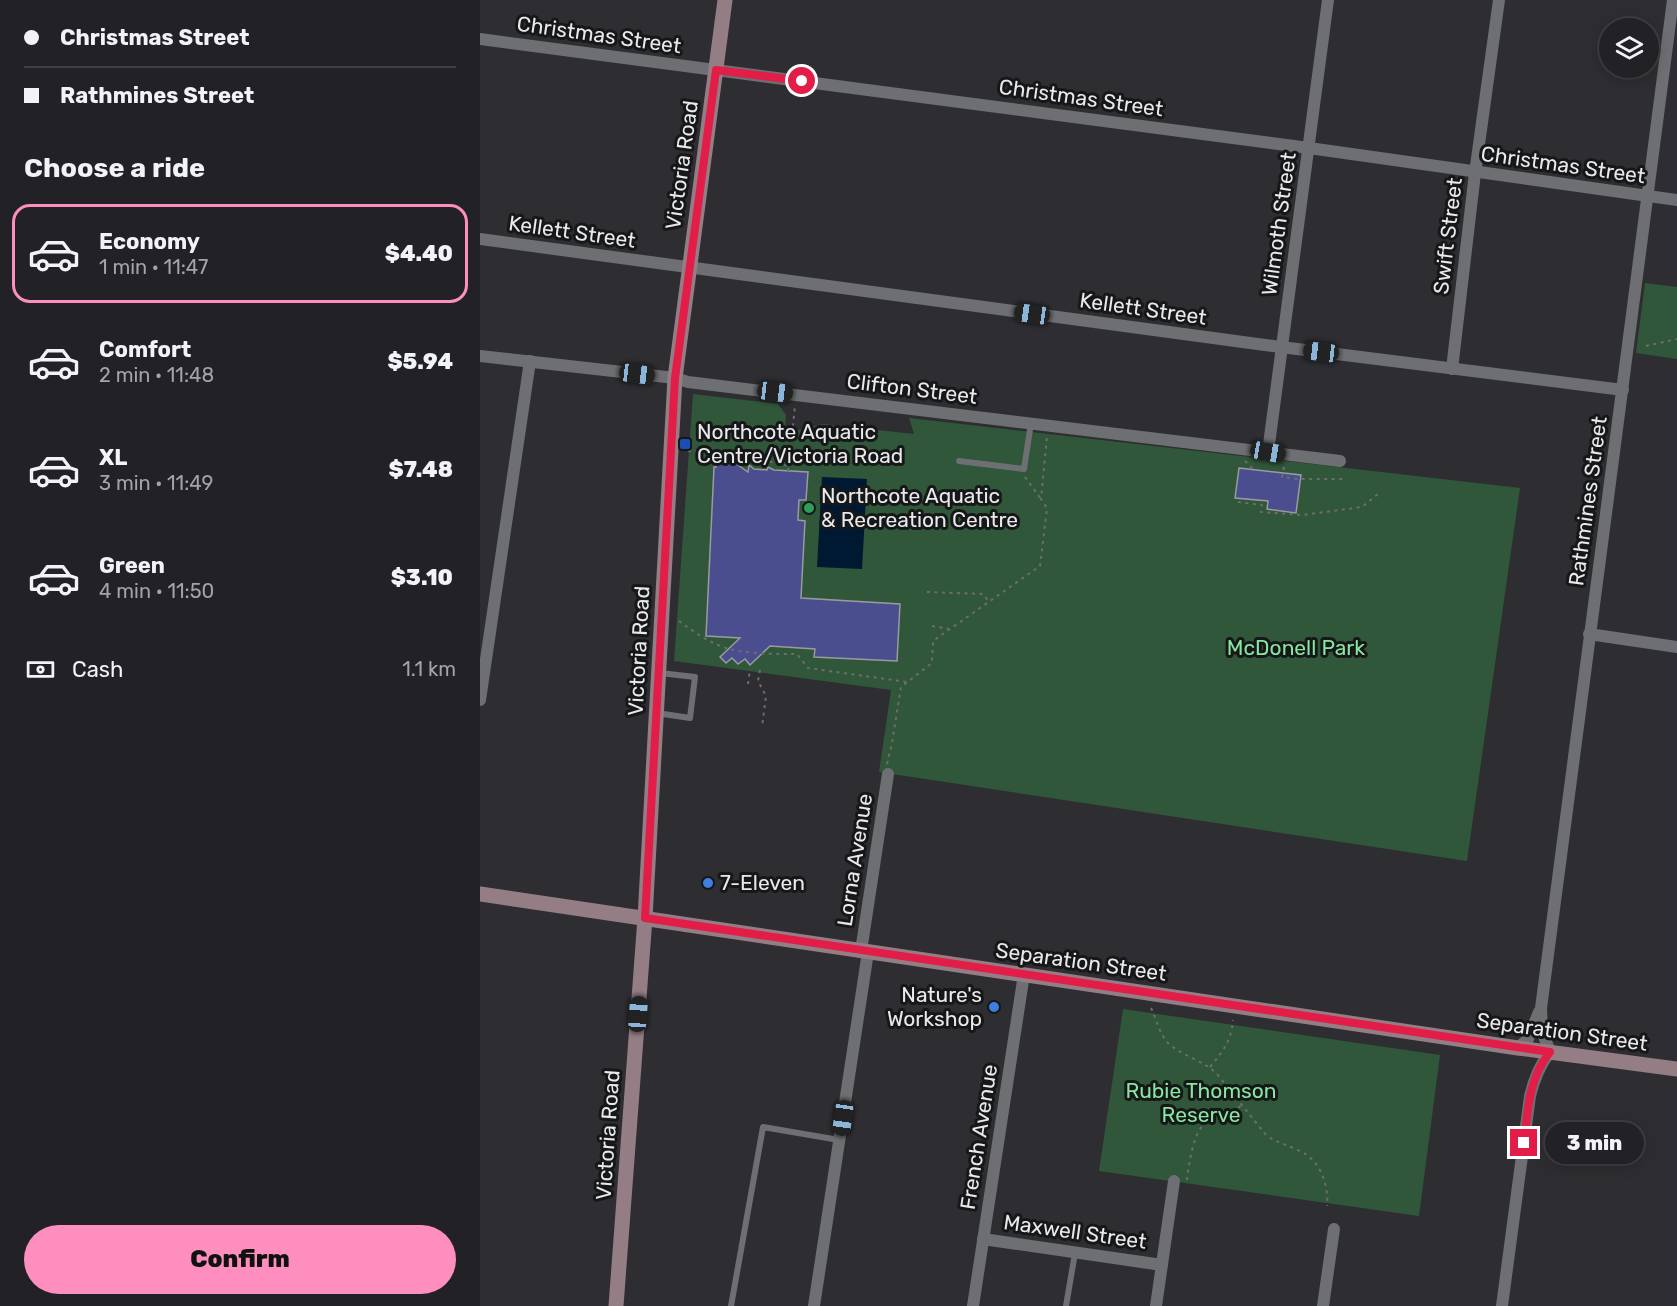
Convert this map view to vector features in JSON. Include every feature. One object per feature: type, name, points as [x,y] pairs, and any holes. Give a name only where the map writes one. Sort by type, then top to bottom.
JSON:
[{"type":"street","name":"Victoria Road","points":[[616,1306],[645,918],[675,378],[725,0]]},
{"type":"street","name":"Wilmoth Street","points":[[1268,452],[1328,0]]},
{"type":"street","name":"Swift Street","points":[[1452,369],[1475,173],[1499,0]]},
{"type":"street","name":"Rathmines Street","points":[[1550,1052],[1542,1031],[1541,1008],[1673,0]]},
{"type":"street","name":"Christmas Street","points":[[480,39],[1309,148],[1677,200]]},
{"type":"street","name":"Kellett Street","points":[[480,239],[1282,347],[1623,390]]},
{"type":"street","name":"Clifton Street","points":[[480,356],[1340,461]]},
{"type":"street","points":[[480,700],[530,361]]},
{"type":"street","points":[[1589,634],[1677,647]]},
{"type":"street","name":"Lorna Avenue","points":[[814,1306],[840,1140],[888,774]]},
{"type":"street","name":"Separation Street","points":[[480,894],[1518,1048],[1677,1069]]},
{"type":"street","name":"French Avenue","points":[[972,1306],[1024,974]]},
{"type":"street","name":"Rathmines Street","points":[[1518,1048],[1531,1034],[1541,1008]]},
{"type":"street","points":[[1502,1306],[1530,1096],[1535,1076],[1550,1052]]},
{"type":"street","points":[[1156,1306],[1162,1265],[1180,1182]]},
{"type":"street","points":[[1323,1306],[1334,1228]]},
{"type":"street","name":"Maxwell Street","points":[[983,1239],[1162,1265]]},
{"type":"lane","points":[[959,461],[1024,469],[1032,423]]},
{"type":"lane","points":[[656,713],[690,718],[695,677],[659,673]]},
{"type":"lane","points":[[731,1306],[763,1127],[840,1140]]},
{"type":"lane","points":[[1066,1306],[1076,1252]]},
{"type":"path","points":[[1646,346],[1677,339]]},
{"type":"path","points":[[788,471],[796,395]]},
{"type":"path","points":[[1041,499],[1048,425]]},
{"type":"path","points":[[688,451],[727,452],[789,466]]},
{"type":"path","points":[[1285,455],[1282,477],[1343,479]]},
{"type":"path","points":[[888,774],[887,760],[901,687],[932,663],[933,641],[1040,566],[1047,508],[1018,468]]},
{"type":"path","points":[[1238,502],[1262,506],[1261,512],[1302,515],[1362,507],[1378,494]]},
{"type":"path","points":[[927,592],[983,594],[989,602]]},
{"type":"path","points":[[679,621],[696,633],[729,648],[763,653],[797,654],[808,668],[908,682]]},
{"type":"path","points":[[932,626],[949,629]]},
{"type":"path","points":[[748,684],[750,669]]},
{"type":"path","points":[[760,670],[758,681],[766,696],[762,727]]},
{"type":"path","points":[[1150,1006],[1160,1031],[1168,1043],[1210,1067],[1266,1136],[1312,1159],[1324,1180],[1328,1195],[1327,1206]]},
{"type":"path","points":[[1210,1067],[1228,1043],[1232,1034],[1233,1020]]},
{"type":"path","points":[[1180,1182],[1204,1122],[1241,1106]]},
{"type":"green space","points":[[1645,283],[1677,287],[1677,359],[1636,353]]},
{"type":"green space","name":"McDonell Park","points":[[693,394],[778,404],[786,415],[785,433],[823,424],[914,434],[909,418],[1520,488],[1467,861],[879,772],[891,690],[674,661]]},
{"type":"green space","name":"Rubie Thomson Reserve","points":[[1123,1009],[1440,1055],[1419,1216],[1099,1171]]},
{"type":"water","points":[[822,477],[867,479],[862,569],[817,567]]},
{"type":"building","points":[[716,461],[732,461],[748,472],[749,465],[754,469],[767,470],[768,467],[774,470],[808,472],[806,500],[799,500],[798,520],[805,521],[801,598],[900,604],[897,661],[814,657],[815,649],[770,646],[750,665],[745,659],[738,664],[732,658],[726,663],[720,657],[740,638],[706,636]]},
{"type":"building","points":[[1239,468],[1301,475],[1296,513],[1267,509],[1268,501],[1235,498]]},
{"type":"place","name":"Northcote Aquatic Centre/Victoria Road","points":[[685,444]]},
{"type":"place","name":"Northcote Aquatic & Recreation Centre","points":[[809,508]]},
{"type":"place","name":"7-Eleven","points":[[708,883]]},
{"type":"place","name":"Nature's Workshop","points":[[994,1007]]},
{"type":"route","points":[[802,81],[716,70],[675,378],[645,918],[1550,1052],[1535,1076],[1524,1143]]}]
